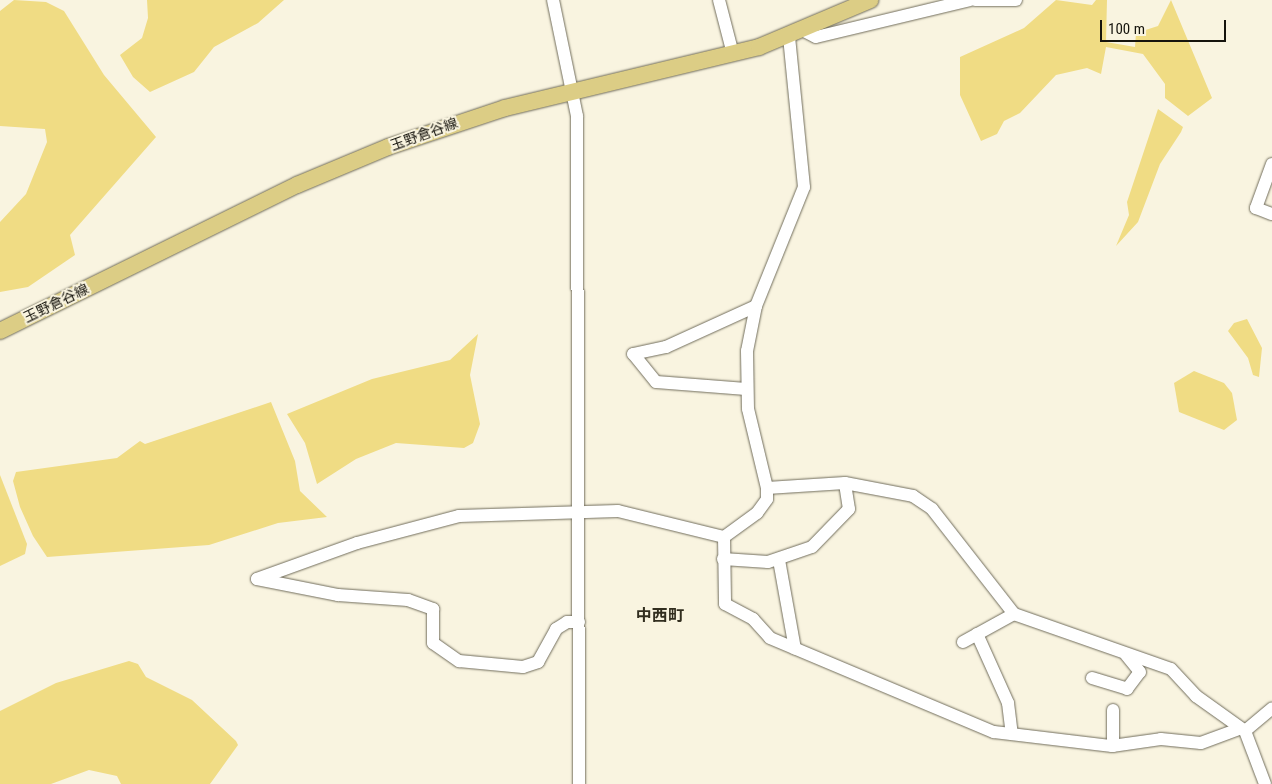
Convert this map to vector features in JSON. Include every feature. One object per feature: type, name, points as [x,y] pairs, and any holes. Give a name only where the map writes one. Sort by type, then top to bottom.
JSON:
[{"type":"main road","name":"玉野倉谷線","points":[[0,331],[335,167],[461,120],[733,54],[797,34],[870,0]]},
{"type":"street","points":[[553,0],[572,92],[578,154],[579,784]]},
{"type":"street","points":[[719,0],[733,54]]},
{"type":"street","points":[[724,537],[757,513],[767,499],[767,488],[746,389],[747,351],[756,306],[804,187],[797,34],[816,37],[970,0]]},
{"type":"street","points":[[975,0],[1016,0]]},
{"type":"street","points":[[1272,164],[1256,208],[1272,214]]},
{"type":"street","points":[[746,389],[656,382],[633,354],[666,347],[756,306]]},
{"type":"street","points":[[767,488],[845,483],[923,501],[1014,614],[1171,669],[1196,696],[1242,730],[1265,784]]},
{"type":"street","points":[[724,560],[779,560],[812,547],[849,509],[845,483]]},
{"type":"street","points":[[579,622],[567,622],[556,628],[538,662],[523,667],[459,661],[434,643],[433,610],[408,600],[338,595],[257,579],[357,543],[460,516],[618,511],[657,517],[724,537]]},
{"type":"street","points":[[724,537],[725,604],[753,619],[770,638],[994,732],[1113,746],[1161,739],[1201,743],[1242,730],[1272,708]]},
{"type":"street","points":[[779,560],[795,649]]},
{"type":"street","points":[[963,642],[1014,614]]},
{"type":"street","points":[[977,634],[1008,703],[1012,734]]},
{"type":"street","points":[[1092,678],[1126,689],[1140,672],[1126,654]]},
{"type":"street","points":[[1113,710],[1113,746]]},
{"type":"shaded area","points":[[14,0],[46,2],[64,11],[104,75],[156,137],[70,235],[75,255],[28,287],[0,292],[0,222],[26,194],[47,142],[45,129],[0,126],[0,11]]},
{"type":"shaded area","points":[[147,0],[284,0],[258,23],[214,47],[194,72],[150,92],[133,77],[120,55],[142,38],[148,18]]},
{"type":"shaded area","points":[[1056,0],[1092,5],[1096,0],[1107,0],[1106,42],[1135,47],[1136,33],[1158,26],[1171,0],[1212,98],[1188,116],[1165,98],[1165,84],[1143,54],[1106,47],[1101,74],[1087,68],[1056,75],[1020,113],[1004,121],[997,134],[981,141],[960,95],[960,57],[1024,28]]},
{"type":"shaded area","points":[[1158,109],[1183,127],[1160,164],[1138,222],[1116,246],[1129,215],[1127,202]]},
{"type":"shaded area","points":[[1247,319],[1262,348],[1259,377],[1253,375],[1248,358],[1228,331],[1234,323]]},
{"type":"shaded area","points":[[478,334],[470,375],[480,424],[473,443],[464,448],[396,443],[356,459],[317,484],[305,443],[287,414],[372,379],[450,360]]},
{"type":"shaded area","points":[[1194,371],[1224,383],[1232,393],[1237,420],[1224,430],[1179,412],[1174,383]]},
{"type":"shaded area","points":[[271,402],[295,461],[300,491],[327,517],[278,523],[209,545],[47,557],[33,536],[20,507],[13,481],[16,472],[117,458],[140,441],[145,444]]},
{"type":"shaded area","points":[[0,475],[27,544],[25,554],[0,566]]},
{"type":"shaded area","points":[[129,661],[138,664],[146,677],[192,700],[236,741],[238,745],[210,784],[121,784],[117,776],[89,770],[51,784],[0,784],[0,711],[56,683]]},
{"type":"district","name":"中西町","points":[[660,616]]}]
